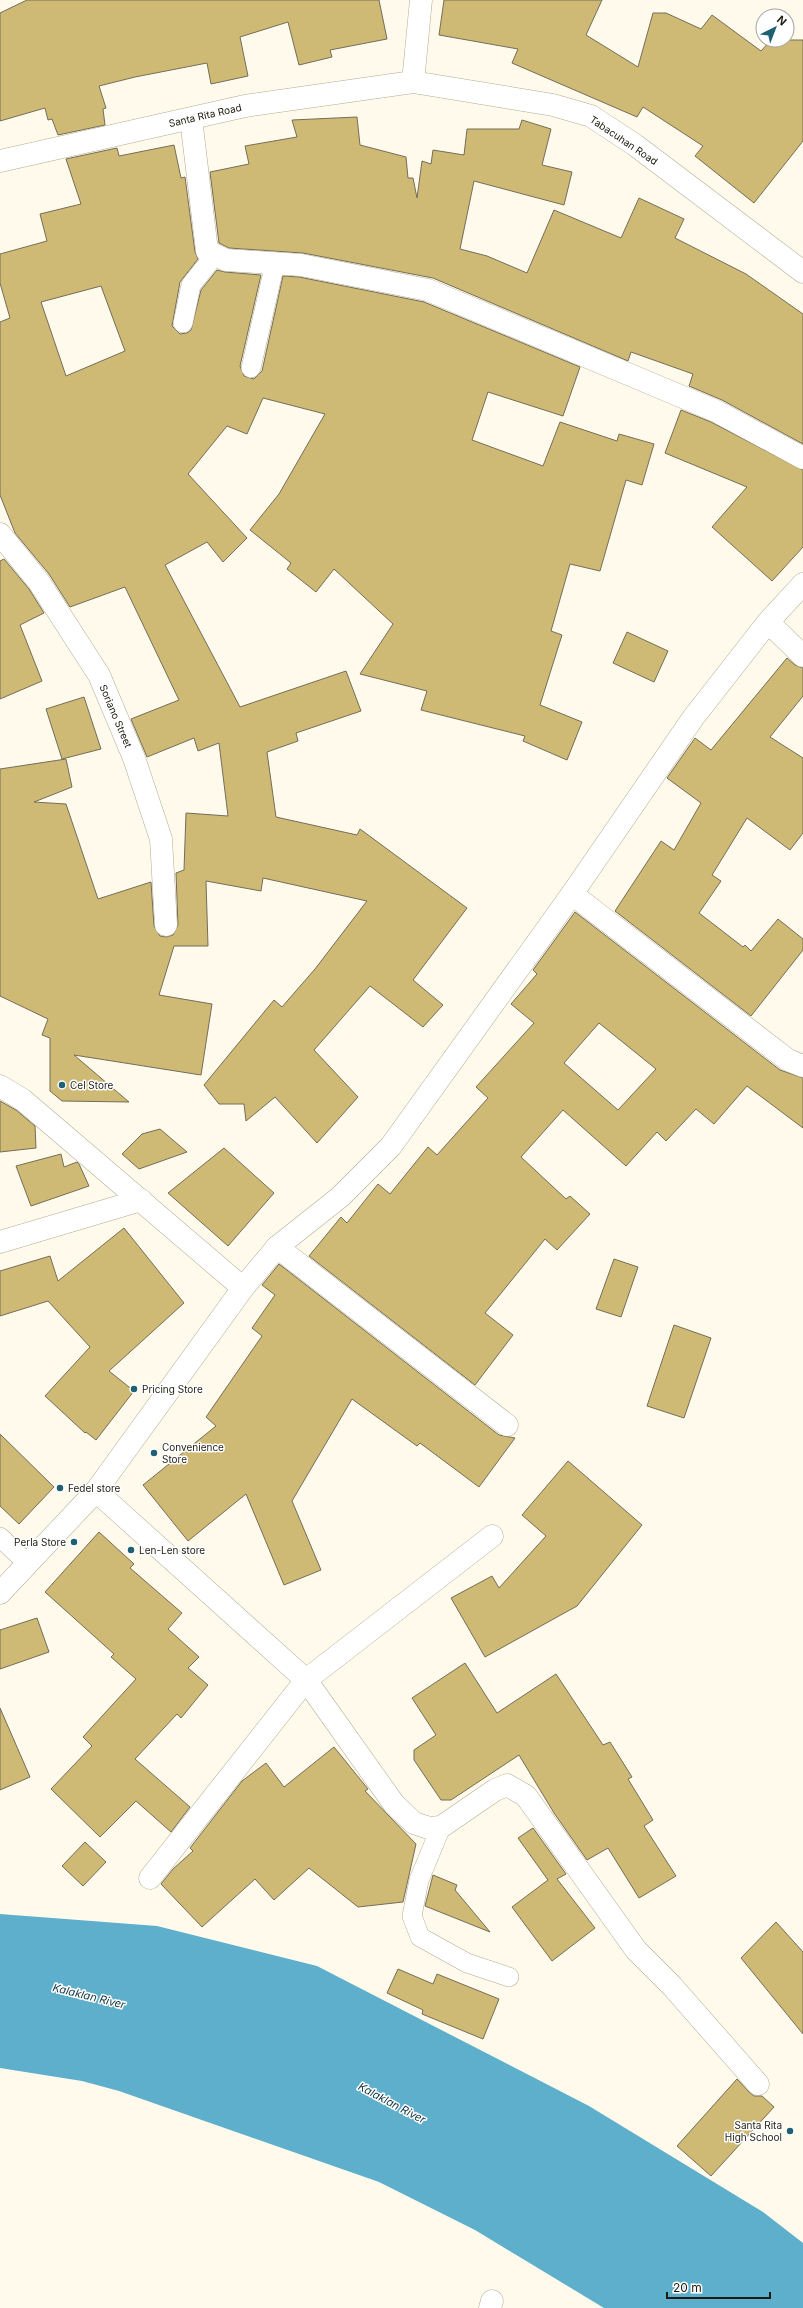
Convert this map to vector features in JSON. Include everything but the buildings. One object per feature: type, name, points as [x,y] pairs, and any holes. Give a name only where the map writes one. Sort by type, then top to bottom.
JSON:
[{"type":"street","points":[[412,82],[421,0]]},
{"type":"street","name":"Santa Rita Road","points":[[0,161],[245,106],[412,82]]},
{"type":"street","name":"Tabacuhan Road","points":[[412,82],[553,105],[591,116],[635,145],[803,272]]},
{"type":"street","points":[[191,119],[207,251],[226,260],[301,265],[428,290],[716,410],[803,458]]},
{"type":"street","name":"Soriano Street","points":[[0,534],[39,582],[102,682],[134,758],[161,839],[166,925]]},
{"type":"street","points":[[0,1593],[96,1491],[243,1288],[277,1247],[340,1197],[391,1146],[572,894],[693,718],[768,622],[803,584]]},
{"type":"street","points":[[768,622],[803,656]]},
{"type":"street","points":[[572,894],[788,1060],[803,1066]]},
{"type":"street","points":[[0,1086],[23,1100],[243,1288]]},
{"type":"street","points":[[0,1242],[141,1200]]},
{"type":"street","points":[[277,1247],[507,1425]]},
{"type":"street","points":[[96,1491],[306,1680],[394,1804],[414,1823],[429,1828],[440,1827],[495,1790],[507,1785],[526,1796],[636,1950],[672,1986],[758,2084]]},
{"type":"street","points":[[150,1878],[306,1680],[492,1536]]},
{"type":"lane","points":[[183,323],[191,285],[216,255]]},
{"type":"lane","points":[[251,368],[275,263]]},
{"type":"lane","points":[[0,1537],[28,1564]]},
{"type":"lane","points":[[440,1827],[419,1880],[412,1916],[420,1937],[467,1963],[508,1977]]},
{"type":"water","name":"Kalaklan River","points":[[0,1914],[157,1926],[317,1966],[589,2106],[763,2212],[803,2243],[803,2308],[604,2308],[475,2230],[379,2182],[119,2091],[82,2081],[0,2068]]},
{"type":"place","name":"Cel Store","points":[[62,1085]]},
{"type":"place","name":"Pricing Store","points":[[134,1389]]},
{"type":"place","name":"Convenience Store","points":[[154,1453]]},
{"type":"place","name":"Fedel store","points":[[60,1488]]},
{"type":"place","name":"Perla Store","points":[[74,1542]]},
{"type":"place","name":"Len-Len store","points":[[131,1550]]},
{"type":"place","name":"Santa Rita High School","points":[[790,2131]]}]
